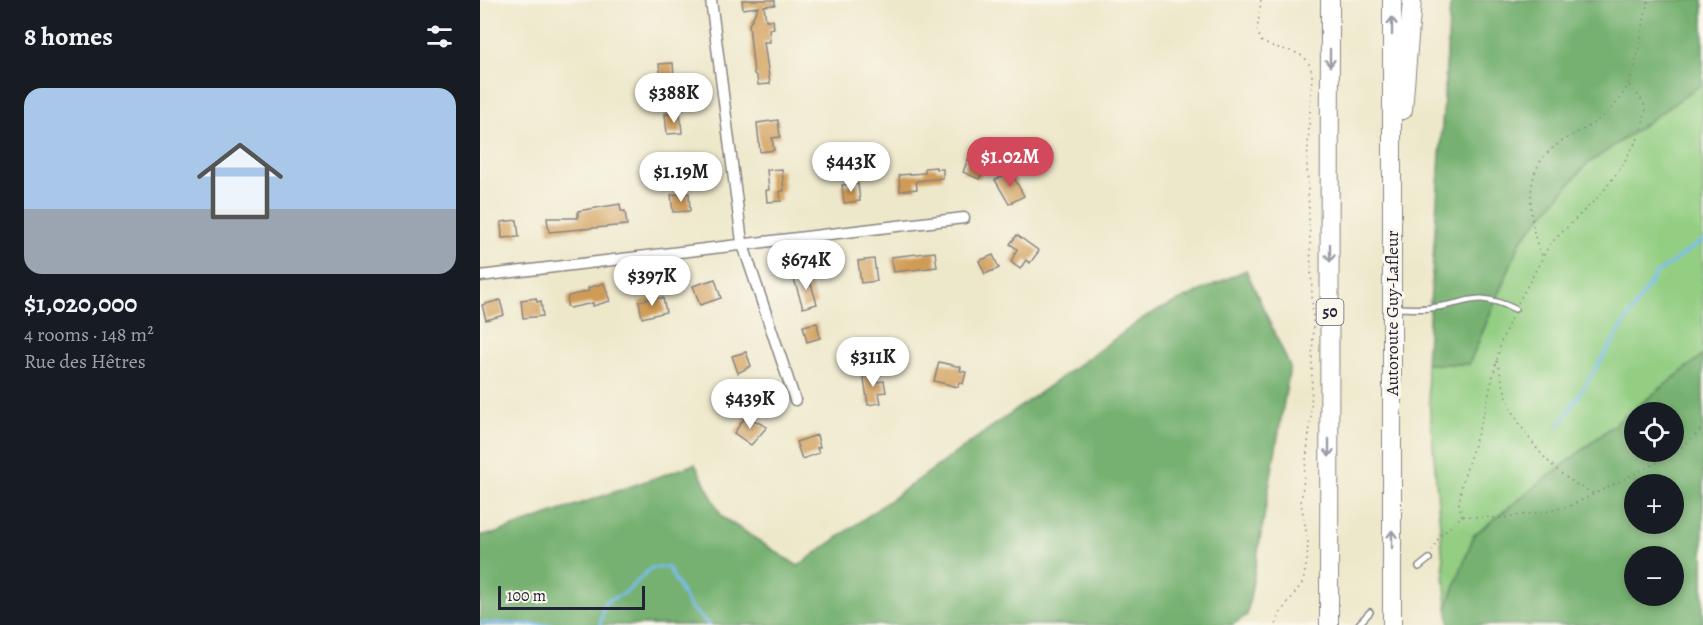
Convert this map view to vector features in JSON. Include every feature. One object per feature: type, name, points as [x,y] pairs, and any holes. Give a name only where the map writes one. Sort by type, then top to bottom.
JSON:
[{"type":"highway","name":"50","points":[[1329,625],[1330,0]]},
{"type":"highway","name":"Autoroute Guy-Lafleur","points":[[1392,0],[1392,625]]},
{"type":"highway","points":[[1392,231],[1412,0]]},
{"type":"street","points":[[711,0],[742,242],[795,400]]},
{"type":"street","points":[[480,276],[742,242],[964,218]]},
{"type":"lane","points":[[1392,308],[1428,309],[1465,299],[1485,298],[1515,309]]},
{"type":"lane","points":[[1419,567],[1429,559]]},
{"type":"lane","points":[[1358,625],[1370,612]]},
{"type":"path","points":[[1261,0],[1257,31],[1261,41],[1300,53],[1309,63],[1312,76],[1307,163],[1313,320],[1311,408],[1301,503],[1308,541],[1307,561],[1303,582],[1279,615],[1276,625]]},
{"type":"path","points":[[1543,256],[1536,242],[1532,211],[1531,186],[1537,164],[1557,145],[1614,106],[1628,83],[1648,0]]},
{"type":"path","points":[[1462,516],[1459,503],[1462,483],[1485,410],[1497,359],[1515,309],[1543,256],[1557,236],[1588,208],[1607,186],[1641,134],[1646,109],[1640,97],[1628,83]]},
{"type":"path","points":[[1497,359],[1512,410],[1534,443],[1571,482],[1593,494]]},
{"type":"path","points":[[1429,559],[1439,537],[1462,516],[1501,518],[1572,505],[1674,454],[1703,428]]},
{"type":"green space","points":[[1456,0],[1703,0],[1703,83],[1585,166],[1521,240],[1469,364],[1426,364],[1450,6]]},
{"type":"green space","points":[[1703,83],[1703,355],[1643,402],[1624,402],[1624,417],[1474,535],[1447,607],[1426,364],[1469,364],[1521,240],[1585,166]]},
{"type":"green space","points":[[1246,270],[1290,367],[1247,615],[1232,625],[480,625],[480,535],[493,534],[695,464],[722,517],[798,566],[1148,315]]},
{"type":"green space","points":[[1703,355],[1703,625],[1450,625],[1447,607],[1474,535],[1624,417],[1624,462],[1684,462],[1684,402],[1643,402]]},
{"type":"building","points":[[742,0],[775,0],[775,5],[764,6],[766,20],[773,20],[774,28],[769,29],[770,42],[764,42],[770,84],[758,85],[754,74],[749,25],[758,7],[743,9]]},
{"type":"building","points":[[673,63],[674,76],[661,77],[659,64]]},
{"type":"building","points":[[680,113],[682,133],[667,134],[665,114]]},
{"type":"building","points":[[778,120],[780,137],[772,138],[774,150],[760,152],[757,123]]},
{"type":"building","points":[[968,159],[981,165],[980,168],[984,170],[979,179],[963,172]]},
{"type":"building","points":[[936,167],[936,169],[943,169],[943,178],[916,181],[917,189],[900,191],[899,175],[925,173],[925,168]]},
{"type":"building","points":[[782,169],[784,191],[780,191],[781,201],[767,202],[766,190],[769,190],[767,170]]},
{"type":"building","points":[[1011,172],[1024,196],[1009,204],[995,180]]},
{"type":"building","points":[[858,184],[860,201],[844,203],[842,185]]},
{"type":"building","points":[[689,193],[690,211],[673,212],[671,195]]},
{"type":"building","points":[[620,204],[621,211],[625,211],[627,225],[549,232],[547,218],[578,218],[578,211]]},
{"type":"building","points":[[517,220],[519,237],[502,238],[501,222]]},
{"type":"building","points":[[1017,235],[1039,251],[1030,263],[1026,260],[1020,269],[1011,262],[1017,249],[1010,244]]},
{"type":"building","points":[[935,252],[937,267],[894,272],[891,257]]},
{"type":"building","points":[[993,255],[999,268],[985,274],[979,261]]},
{"type":"building","points":[[874,259],[877,281],[861,283],[858,261]]},
{"type":"building","points":[[808,274],[817,304],[803,308],[794,279]]},
{"type":"building","points":[[715,279],[721,298],[700,305],[693,286]]},
{"type":"building","points":[[604,283],[610,301],[593,306],[593,303],[570,308],[567,306],[568,296],[589,291],[588,288]]},
{"type":"building","points":[[536,298],[537,302],[541,301],[543,316],[523,318],[521,300]]},
{"type":"building","points":[[663,298],[666,312],[642,318],[639,301]]},
{"type":"building","points":[[500,300],[504,315],[486,320],[482,305]]},
{"type":"building","points":[[817,323],[820,338],[807,342],[803,326]]},
{"type":"building","points":[[746,352],[751,366],[738,373],[732,356]]},
{"type":"building","points":[[939,362],[961,367],[960,371],[966,372],[963,384],[959,382],[958,387],[934,381]]},
{"type":"building","points":[[876,371],[877,382],[884,381],[886,392],[879,393],[881,403],[868,405],[863,373]]},
{"type":"building","points":[[746,416],[767,427],[751,445],[734,433]]},
{"type":"building","points":[[817,435],[819,453],[802,459],[796,442]]},
{"type":"waterway","points":[[1559,426],[1656,274],[1703,240]]},
{"type":"waterway","points":[[600,625],[605,602],[625,593],[651,568],[668,567],[689,606],[709,625]]},
{"type":"waterway","points":[[480,623],[552,625]]}]
